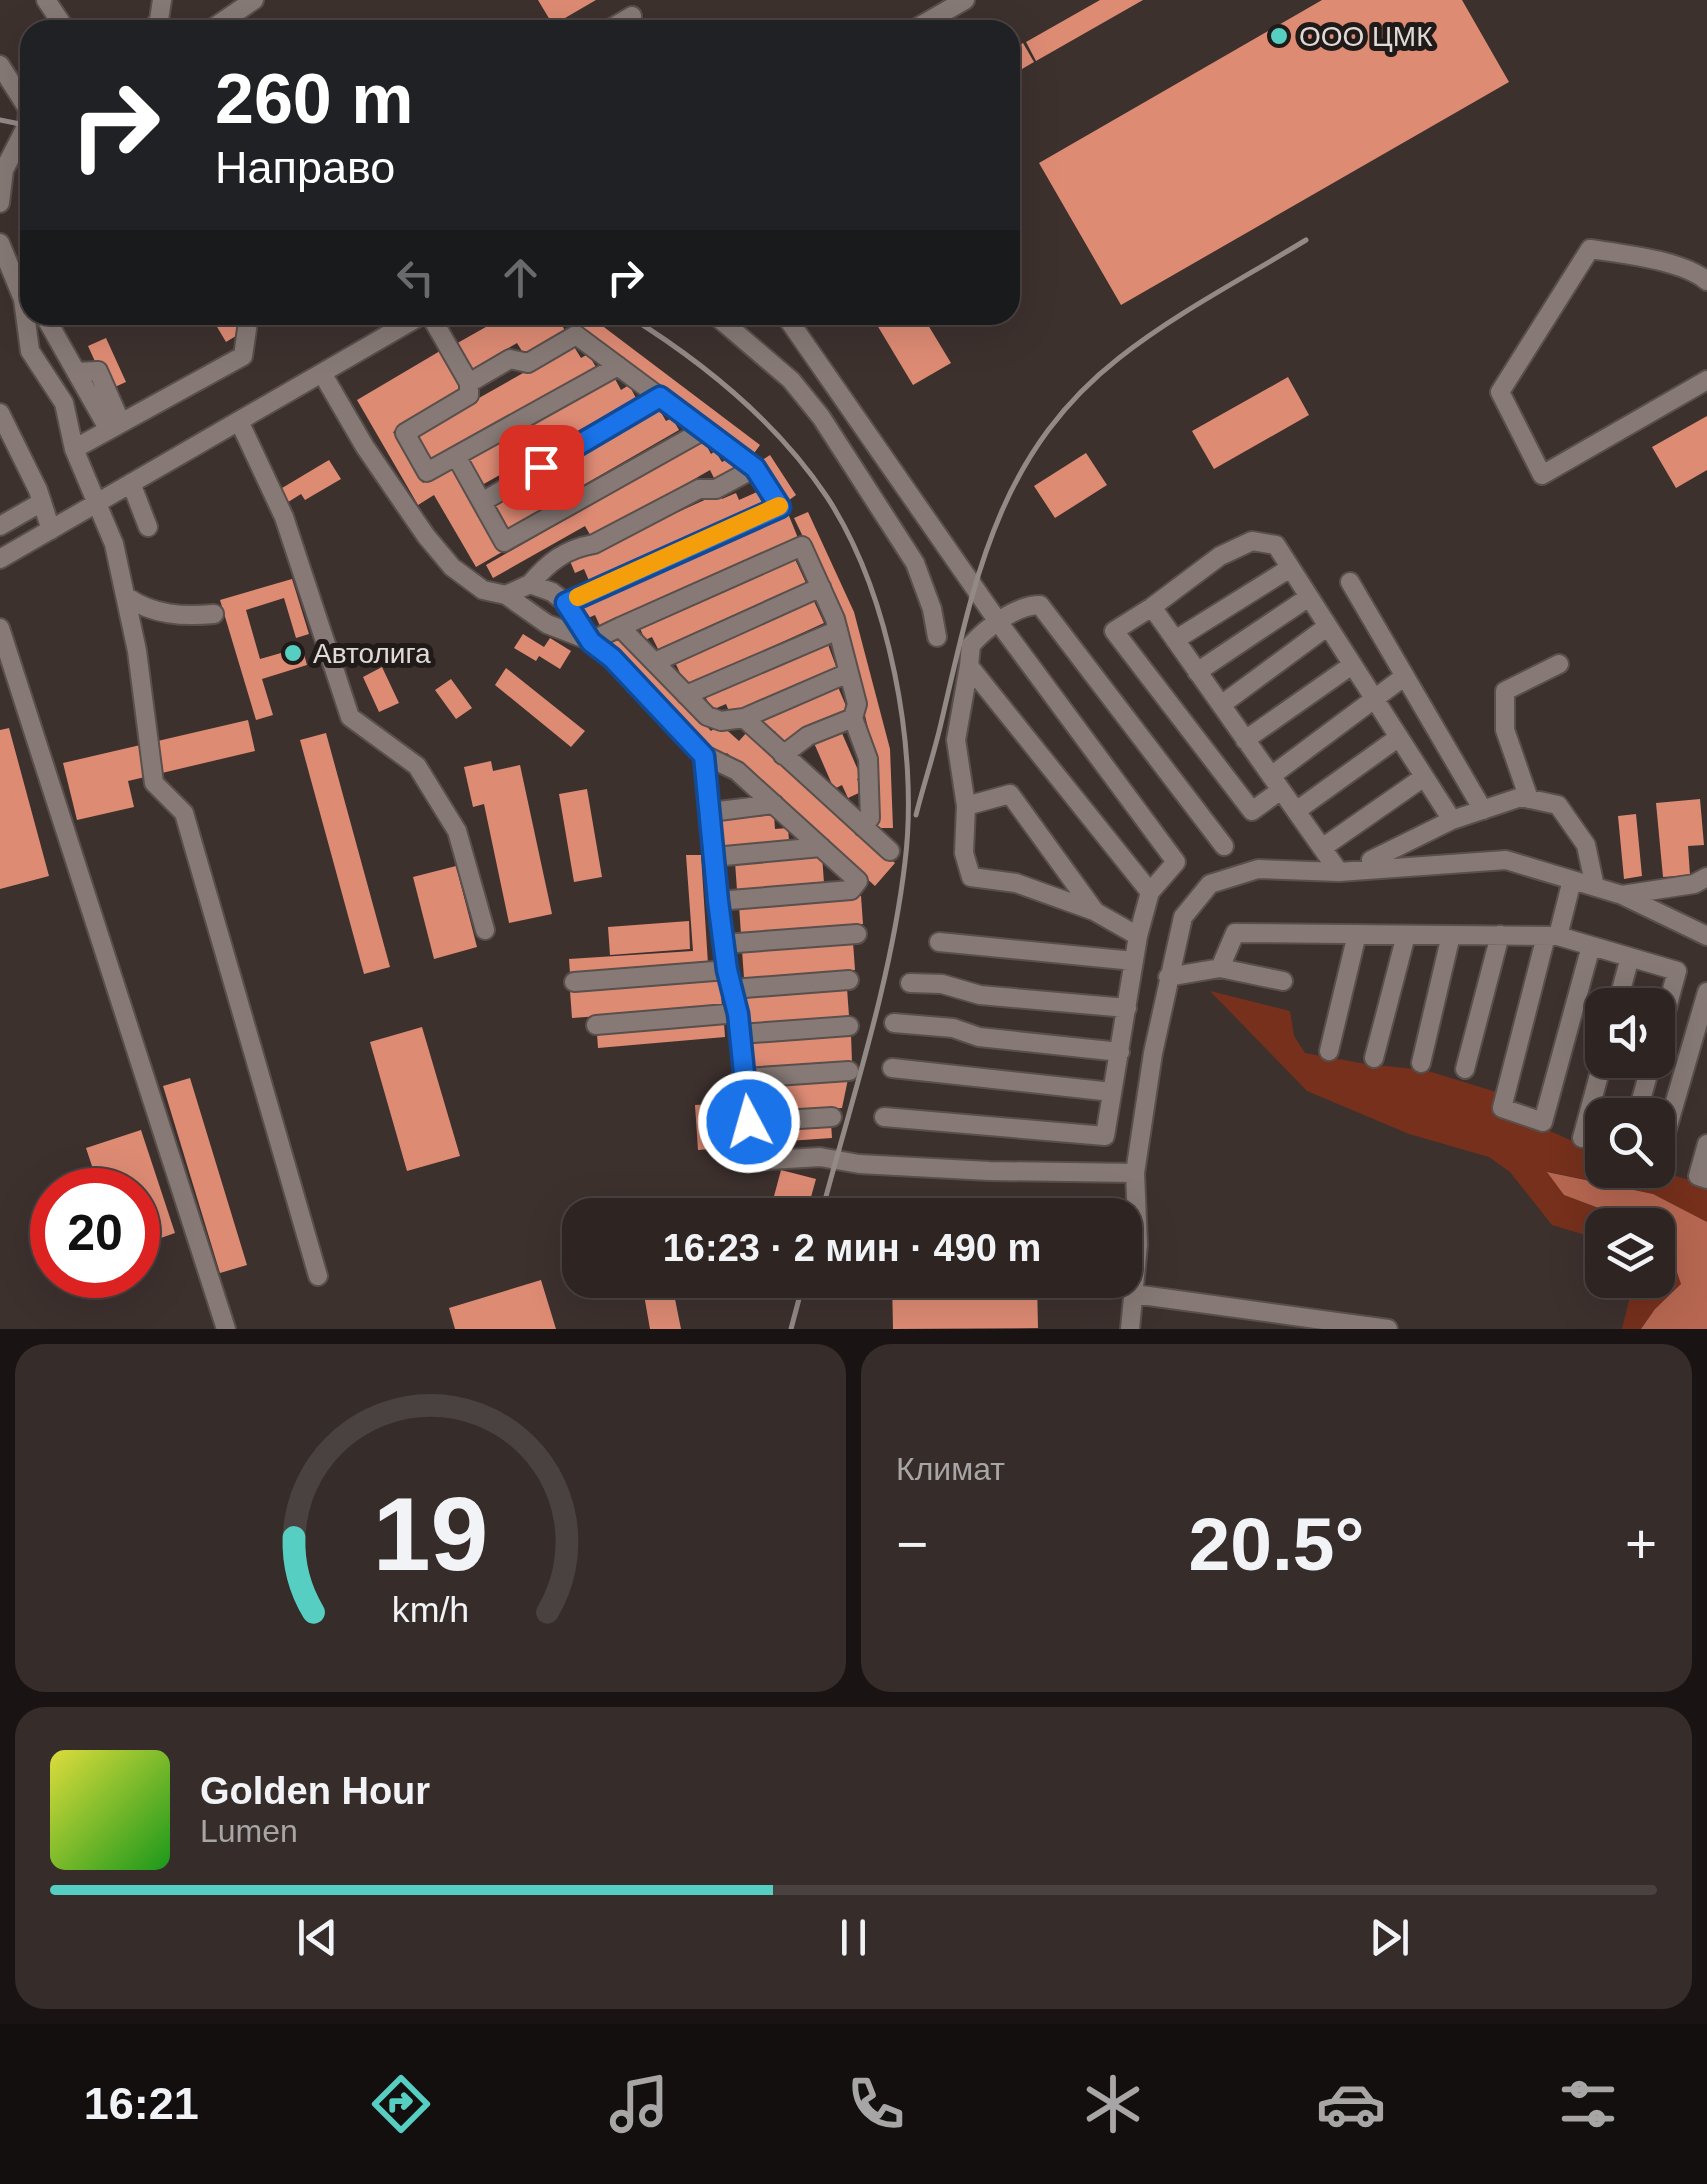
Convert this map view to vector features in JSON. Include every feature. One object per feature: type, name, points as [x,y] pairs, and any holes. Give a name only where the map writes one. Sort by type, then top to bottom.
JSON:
[{"type":"street","points":[[225,20],[254,0]]},
{"type":"street","points":[[930,20],[964,0]]},
{"type":"street","points":[[625,20],[632,16]]},
{"type":"street","points":[[0,65],[20,99]]},
{"type":"street","points":[[0,203],[4,170],[20,134]]},
{"type":"street","points":[[0,244],[20,293]]},
{"type":"street","points":[[1707,282],[1698,274],[1634,255],[1590,249],[1500,392],[1542,475],[1707,380]]},
{"type":"street","points":[[26,325],[30,351],[64,403],[74,450],[114,544],[127,597],[154,783],[184,813],[318,1276]]},
{"type":"street","points":[[50,325],[76,372],[98,372],[115,427]]},
{"type":"street","points":[[0,559],[408,325]]},
{"type":"street","points":[[432,325],[469,382],[469,396],[405,433],[427,472],[618,366]]},
{"type":"street","points":[[727,325],[791,380],[821,417],[915,563],[932,608],[937,637]]},
{"type":"street","points":[[792,325],[998,622],[1176,862],[1150,892],[1138,936],[1105,1136],[884,1117]]},
{"type":"street","points":[[74,450],[244,356],[247,329]]},
{"type":"street","points":[[469,382],[510,359],[528,363],[576,334],[755,468],[780,507],[566,603]]},
{"type":"street","points":[[322,373],[365,448],[426,536],[467,582],[506,596],[547,624],[591,642],[612,658],[704,756],[737,771],[858,880],[851,890],[718,901]]},
{"type":"street","points":[[482,502],[660,397]]},
{"type":"street","points":[[0,414],[42,502],[51,530]]},
{"type":"street","points":[[239,421],[284,517],[350,717],[417,766],[457,830],[485,930]]},
{"type":"street","points":[[456,456],[504,542],[704,430]]},
{"type":"street","points":[[506,596],[530,584],[549,562],[575,548],[594,544],[699,489],[716,489],[755,468]]},
{"type":"street","points":[[131,483],[148,527]]},
{"type":"street","points":[[0,526],[42,502]]},
{"type":"street","points":[[1405,676],[1373,697],[1276,783],[1252,811],[1114,631],[1220,556],[1252,541],[1276,545],[1352,665],[1373,697],[1399,737],[1452,820]]},
{"type":"street","points":[[591,642],[802,546],[838,630],[858,704],[853,718],[868,759],[870,818],[863,827]]},
{"type":"street","points":[[1175,640],[1290,568]]},
{"type":"street","points":[[1350,582],[1483,810]]},
{"type":"street","points":[[530,584],[552,592],[566,603],[591,642]]},
{"type":"street","points":[[655,662],[820,587]]},
{"type":"street","points":[[127,597],[142,607],[184,617],[214,614]]},
{"type":"street","points":[[1198,672],[1309,597]]},
{"type":"street","points":[[1138,936],[1094,910],[1016,884],[971,877],[964,854],[966,806],[956,740],[971,645],[998,622],[1027,605],[1040,605],[1224,846]]},
{"type":"street","points":[[1152,607],[1339,872]]},
{"type":"street","points":[[1221,705],[1328,626]]},
{"type":"street","points":[[620,627],[707,716],[721,722],[744,718],[848,673]]},
{"type":"street","points":[[0,628],[226,1329]]},
{"type":"street","points":[[686,695],[838,630]]},
{"type":"street","points":[[1529,799],[1504,730],[1505,691],[1558,664]]},
{"type":"street","points":[[1246,740],[1352,665]]},
{"type":"street","points":[[969,666],[1150,892]]},
{"type":"street","points":[[744,718],[890,851]]},
{"type":"street","points":[[783,755],[808,736],[853,718]]},
{"type":"street","points":[[1296,811],[1399,737]]},
{"type":"street","points":[[704,756],[718,901],[738,1014],[749,1122],[832,1117]]},
{"type":"street","points":[[1322,848],[1424,776]]},
{"type":"street","points":[[966,806],[1010,794],[1094,910]]},
{"type":"street","points":[[1371,860],[1452,820],[1521,797],[1558,805],[1586,845],[1595,887]]},
{"type":"street","points":[[711,812],[774,804]]},
{"type":"street","points":[[714,857],[821,847]]},
{"type":"street","points":[[1136,1198],[1135,1173],[1168,977],[1183,917],[1210,884],[1258,869],[1339,872],[1506,860],[1622,895],[1707,936]]},
{"type":"street","points":[[1622,895],[1694,884],[1707,877]]},
{"type":"street","points":[[1572,880],[1502,1108],[1543,1122],[1591,946]]},
{"type":"street","points":[[1684,922],[1707,917]]},
{"type":"street","points":[[1220,968],[1235,933],[1552,936],[1677,971],[1672,988]]},
{"type":"street","points":[[724,944],[857,934]]},
{"type":"street","points":[[1329,1051],[1357,934]]},
{"type":"street","points":[[1374,1058],[1406,934]]},
{"type":"street","points":[[1420,1063],[1451,935]]},
{"type":"street","points":[[1465,1069],[1500,936]]},
{"type":"street","points":[[939,942],[1134,961]]},
{"type":"street","points":[[1622,988],[1630,957]]},
{"type":"street","points":[[1168,977],[1220,968],[1283,981]]},
{"type":"street","points":[[574,982],[849,980]]},
{"type":"street","points":[[910,983],[942,984],[980,995],[1126,1008]]},
{"type":"street","points":[[1675,1102],[1707,992]]},
{"type":"street","points":[[596,1025],[738,1014]]},
{"type":"street","points":[[894,1023],[1120,1052]]},
{"type":"street","points":[[740,1034],[850,1026]]},
{"type":"street","points":[[892,1068],[1112,1092]]},
{"type":"street","points":[[745,1078],[850,1071]]},
{"type":"street","points":[[1582,1138],[1598,1078]]},
{"type":"street","points":[[1707,1144],[1698,1176],[1707,1179]]},
{"type":"street","points":[[753,1160],[820,1157],[860,1164],[989,1171],[1135,1173]]},
{"type":"street","points":[[1142,1295],[1388,1329]]},
{"type":"street","points":[[1130,1329],[1134,1298]]},
{"type":"shaded area","points":[[1210,991],[1290,1011],[1294,1036],[1305,1053],[1425,1070],[1506,1095],[1516,1116],[1585,1146],[1585,1180],[1549,1172],[1564,1195],[1599,1208],[1585,1208],[1585,1235],[1552,1225],[1510,1172],[1489,1157],[1409,1134],[1307,1091]]},
{"type":"shaded area","points":[[1547,1172],[1585,1180],[1585,1188],[1624,1188],[1653,1194],[1707,1222],[1707,1329],[1641,1329],[1666,1298],[1675,1298],[1675,1290],[1681,1284],[1675,1266],[1675,1208],[1599,1208],[1564,1195]]},
{"type":"shaded area","points":[[1675,1176],[1707,1185],[1707,1222],[1653,1194],[1625,1188],[1675,1188]]},
{"type":"shaded area","points":[[1675,1266],[1681,1284],[1675,1290]]},
{"type":"shaded area","points":[[1630,1298],[1666,1298],[1641,1329],[1622,1329]]},
{"type":"building","points":[[538,0],[596,0],[562,20],[550,20]]},
{"type":"building","points":[[1100,0],[1143,0],[1036,61],[1026,42]]},
{"type":"building","points":[[1322,0],[1462,0],[1509,82],[1121,305],[1039,163]]},
{"type":"building","points":[[1023,43],[1034,62],[1020,70]]},
{"type":"building","points":[[216,325],[254,325],[226,342]]},
{"type":"building","points":[[489,325],[562,325],[566,333],[525,356],[517,343],[469,371],[454,345]]},
{"type":"building","points":[[577,325],[601,325],[760,445],[752,456]]},
{"type":"building","points":[[877,325],[928,325],[951,363],[913,385]]},
{"type":"building","points":[[106,338],[126,382],[108,390],[88,346]]},
{"type":"building","points":[[573,345],[581,358],[588,354],[596,367],[429,460],[415,434]]},
{"type":"building","points":[[440,351],[464,391],[393,432],[423,483],[453,466],[502,552],[476,567],[434,495],[418,505],[357,400]]},
{"type":"building","points":[[614,377],[621,390],[629,385],[636,398],[482,485],[468,460]]},
{"type":"building","points":[[1288,377],[1309,415],[1214,469],[1192,431]]},
{"type":"building","points":[[659,409],[666,421],[672,418],[679,430],[507,529],[494,504]]},
{"type":"building","points":[[1707,416],[1707,470],[1676,488],[1652,447]]},
{"type":"building","points":[[704,441],[711,454],[715,451],[722,462],[734,456],[741,468],[716,482],[710,470],[592,538],[585,526],[493,578],[486,565]]},
{"type":"building","points":[[1086,453],[1107,485],[1055,518],[1034,486]]},
{"type":"building","points":[[770,455],[796,495],[785,503],[758,463]]},
{"type":"building","points":[[329,460],[341,479],[305,500],[301,494],[285,504],[277,491]]},
{"type":"building","points":[[757,492],[763,505],[590,583],[584,569],[575,573],[570,561],[720,493],[722,499],[736,493],[739,500]]},
{"type":"building","points":[[787,511],[798,538],[600,626],[595,615],[588,618],[581,603]]},
{"type":"building","points":[[808,512],[854,612],[890,749],[893,828],[877,828],[874,753],[841,616],[794,518]]},
{"type":"building","points":[[794,557],[806,583],[658,649],[652,637],[645,640],[639,626]]},
{"type":"building","name":"Автолига","points":[[292,579],[309,634],[296,638],[284,598],[246,610],[260,659],[302,647],[307,665],[262,679],[273,715],[256,720],[220,600]]},
{"type":"building","points":[[812,597],[824,623],[686,686],[674,660]]},
{"type":"building","points":[[523,634],[544,647],[550,638],[571,651],[560,669],[539,656],[536,661],[514,648]]},
{"type":"building","points":[[621,635],[711,731],[720,724],[739,741],[748,731],[895,863],[875,886],[727,753],[718,758],[609,645]]},
{"type":"building","points":[[827,642],[837,669],[731,716],[726,704],[712,710],[705,696]]},
{"type":"building","points":[[382,667],[399,703],[379,712],[363,677]]},
{"type":"building","points":[[506,668],[585,731],[571,747],[495,685]]},
{"type":"building","points":[[451,679],[472,708],[456,719],[435,690]]},
{"type":"building","points":[[838,687],[849,713],[781,743],[775,731],[769,734],[763,720]]},
{"type":"building","points":[[248,720],[255,751],[128,781],[134,807],[77,820],[63,763]]},
{"type":"building","points":[[9,728],[49,876],[0,889],[0,730]]},
{"type":"building","points":[[841,731],[863,791],[848,798],[842,785],[834,789],[814,743]]},
{"type":"building","points":[[326,733],[390,967],[364,974],[300,740]]},
{"type":"building","points":[[491,761],[493,771],[520,765],[552,914],[509,923],[484,804],[473,807],[464,767]]},
{"type":"building","points":[[587,789],[602,877],[574,882],[559,794]]},
{"type":"building","points":[[1700,799],[1704,845],[1688,846],[1690,875],[1663,877],[1656,803]]},
{"type":"building","points":[[1636,814],[1642,876],[1624,879],[1618,816]]},
{"type":"building","points":[[774,815],[775,829],[788,828],[789,841],[722,847],[720,820]]},
{"type":"building","points":[[686,855],[701,855],[708,964],[570,973],[569,959],[693,951]]},
{"type":"building","points":[[822,855],[824,883],[737,890],[735,862]]},
{"type":"building","points":[[456,866],[477,947],[434,959],[413,877]]},
{"type":"building","points":[[861,896],[863,924],[741,934],[739,906]]},
{"type":"building","points":[[689,921],[690,949],[610,955],[608,927]]},
{"type":"building","points":[[853,942],[855,970],[744,978],[742,950]]},
{"type":"building","points":[[720,980],[722,1007],[572,1018],[570,991]]},
{"type":"building","points":[[847,988],[849,1016],[749,1024],[746,995]]},
{"type":"building","points":[[724,1023],[725,1037],[598,1048],[597,1034]]},
{"type":"building","points":[[422,1027],[460,1156],[407,1171],[370,1042]]},
{"type":"building","points":[[851,1034],[852,1063],[751,1068],[749,1040]]},
{"type":"building","points":[[190,1078],[247,1265],[220,1273],[163,1086]]},
{"type":"building","points":[[848,1079],[842,1108],[755,1113],[753,1085]]},
{"type":"building","points":[[730,1103],[733,1147],[698,1150],[695,1105]]},
{"type":"building","points":[[831,1123],[832,1138],[744,1144],[743,1129]]},
{"type":"building","points":[[141,1130],[154,1168],[93,1168],[86,1148]]},
{"type":"building","points":[[781,1170],[816,1179],[811,1198],[774,1198]]},
{"type":"building","points":[[160,1188],[175,1233],[160,1238]]},
{"type":"building","points":[[541,1280],[556,1329],[455,1329],[449,1308]]},
{"type":"building","points":[[645,1298],[675,1298],[681,1329],[650,1329]]},
{"type":"building","points":[[892,1298],[1037,1298],[1038,1328],[893,1329]]},
{"type":"railway","points":[[0,120],[20,124]]},
{"type":"railway","points":[[916,815],[981,568],[997,521],[1045,435],[1078,395],[1119,358],[1187,311],[1306,240]]},
{"type":"railway","points":[[642,325],[710,373],[762,419],[827,497],[867,578],[895,673],[907,771],[905,862],[880,996],[826,1198]]},
{"type":"railway","points":[[791,1329],[799,1298]]},
{"type":"slow traffic","points":[[578,597],[779,506]]},
{"type":"place","name":"ООО ЦМК","points":[[1279,36]]},
{"type":"place","name":"Автолига","points":[[293,653]]},
{"type":"route","points":[[541,467],[660,397],[755,468],[780,507],[566,603],[591,642],[612,658],[704,756],[718,901],[727,970],[738,1014],[749,1122]]}]
